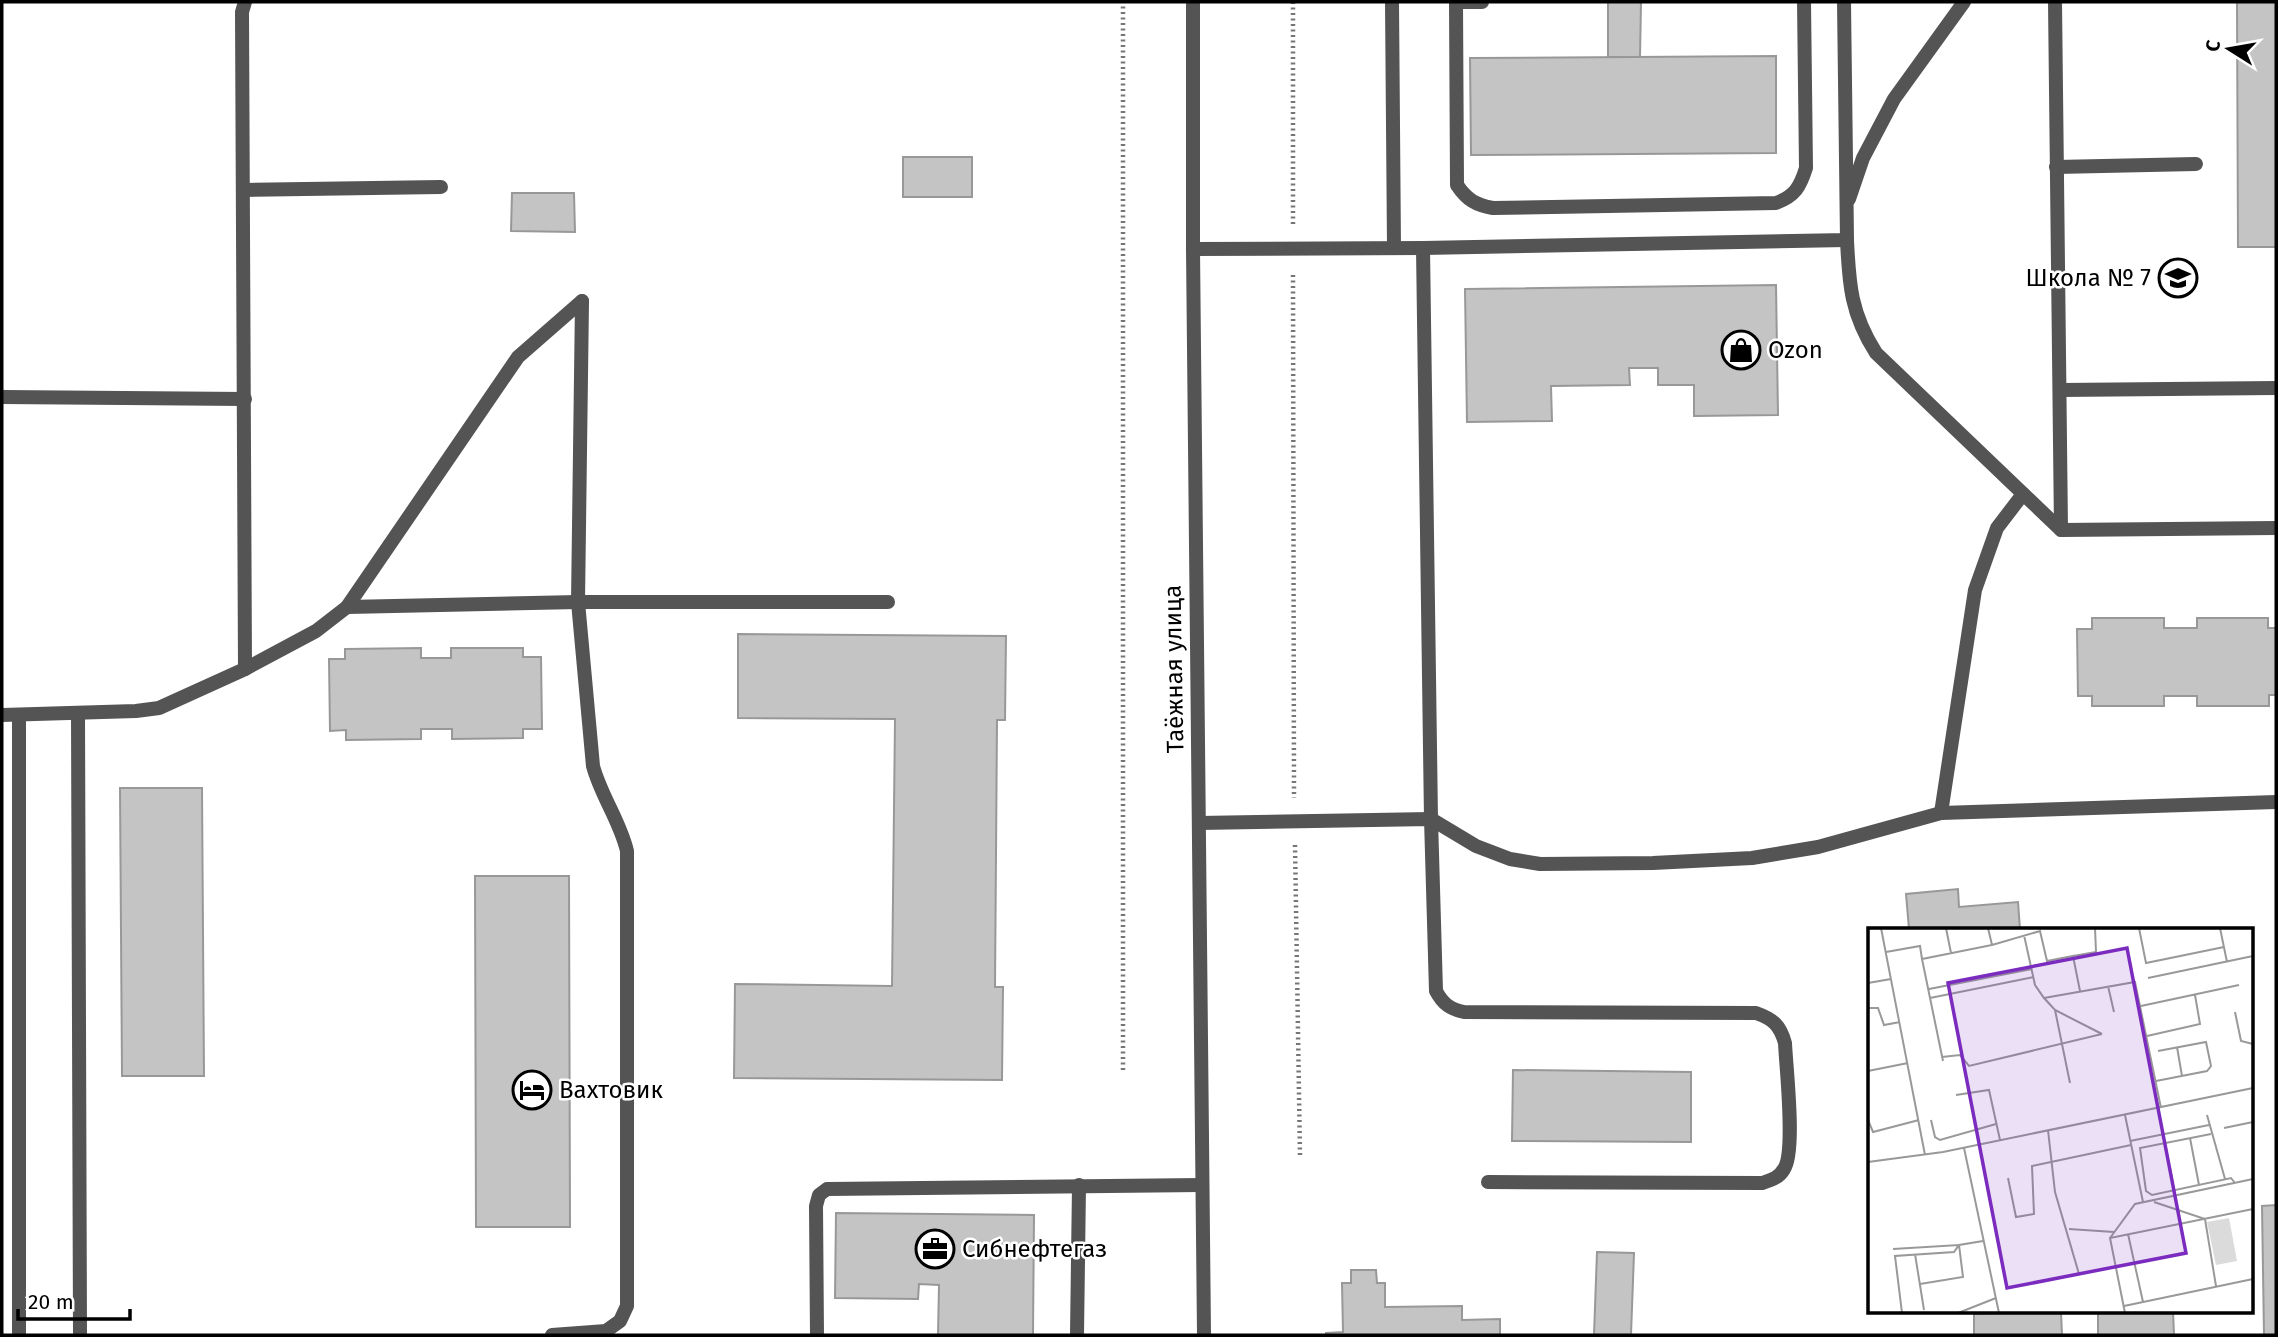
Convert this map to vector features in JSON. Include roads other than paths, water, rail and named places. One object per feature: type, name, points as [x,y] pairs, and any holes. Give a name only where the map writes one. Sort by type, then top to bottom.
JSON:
[{"type":"street","points":[[245,2],[242,12],[245,669]]},
{"type":"street","name":"Таёжная улица","points":[[1193,2],[1201,1185],[1205,1335]]},
{"type":"street","points":[[1392,2],[1394,248]]},
{"type":"street","points":[[1482,2],[1456,2],[1457,185],[1466,198],[1480,206],[1493,208],[1776,203],[1790,198],[1800,186],[1806,168],[1804,2]]},
{"type":"street","points":[[1844,2],[1847,240],[1851,298],[1865,336],[1877,353],[2061,530],[2276,528]]},
{"type":"street","points":[[1847,218],[1850,190],[1894,99],[1964,2]]},
{"type":"street","points":[[2055,2],[2061,530]]},
{"type":"street","points":[[2056,167],[2196,164]]},
{"type":"street","points":[[244,190],[441,187]]},
{"type":"street","points":[[1193,249],[1423,248],[1847,240]]},
{"type":"street","points":[[1423,248],[1436,991],[1443,1003],[1452,1010],[1464,1012],[1756,1013],[1771,1018],[1782,1030],[1785,1043],[1790,1149],[1786,1167],[1776,1178],[1762,1183],[1488,1182]]},
{"type":"street","points":[[2,715],[159,708],[245,669],[316,631],[347,607],[518,357],[582,301],[578,602],[593,766],[597,782],[623,835],[627,851],[627,1306],[620,1321],[606,1331],[552,1335]]},
{"type":"street","points":[[2060,390],[2276,388]]},
{"type":"street","points":[[2,397],[245,399]]},
{"type":"street","points":[[1941,813],[1975,590],[1997,528],[2023,494]]},
{"type":"street","points":[[347,607],[578,602],[888,602]]},
{"type":"street","points":[[78,713],[80,1335]]},
{"type":"street","points":[[19,715],[19,1335]]},
{"type":"street","points":[[1199,822],[1431,819],[1476,846],[1510,859],[1540,864],[1653,863],[1752,858],[1818,847],[1941,813],[2276,802]]},
{"type":"street","points":[[1077,1335],[1079,1185]]},
{"type":"street","points":[[817,1335],[816,1206],[819,1195],[827,1189],[1201,1185]]},
{"type":"place","name":"Школа № 7","points":[[2178,278]]},
{"type":"place","name":"Ozon","points":[[1741,350]]},
{"type":"place","name":"Вахтовик","points":[[532,1090]]},
{"type":"place","name":"Сибнефтегаз","points":[[935,1249]]}]
